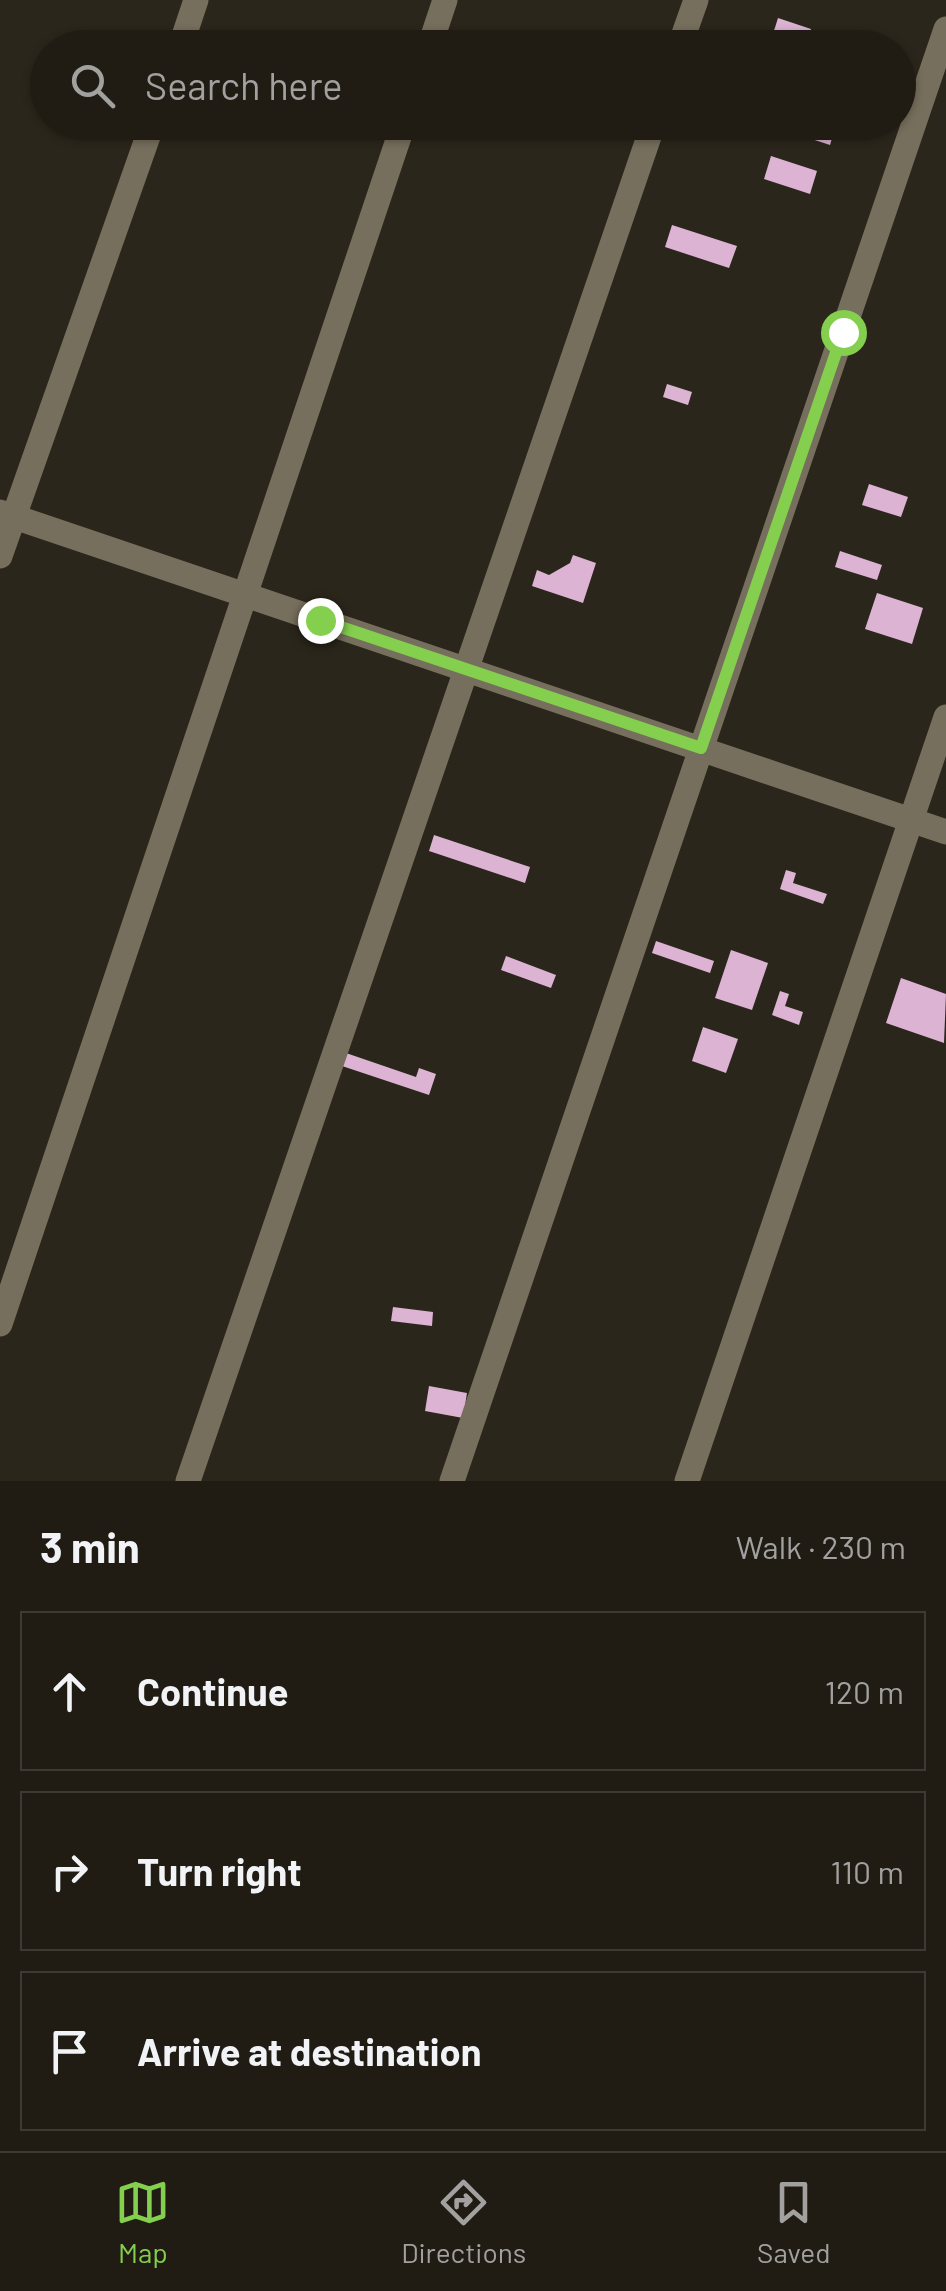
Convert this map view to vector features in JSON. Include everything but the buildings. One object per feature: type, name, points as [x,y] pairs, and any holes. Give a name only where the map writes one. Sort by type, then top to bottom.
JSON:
[{"type":"street","points":[[186,30],[196,0]]},
{"type":"street","points":[[435,30],[445,0]]},
{"type":"street","points":[[686,30],[696,0]]},
{"type":"street","points":[[916,117],[946,29]]},
{"type":"street","points":[[0,556],[7,515],[146,140]]},
{"type":"street","points":[[0,1324],[398,140]]},
{"type":"street","points":[[188,1481],[648,140]]},
{"type":"street","points":[[452,1481],[908,140]]},
{"type":"street","points":[[7,515],[946,832]]},
{"type":"street","points":[[688,1481],[946,717]]},
{"type":"route","points":[[320,620],[701,748],[843,332]]}]
